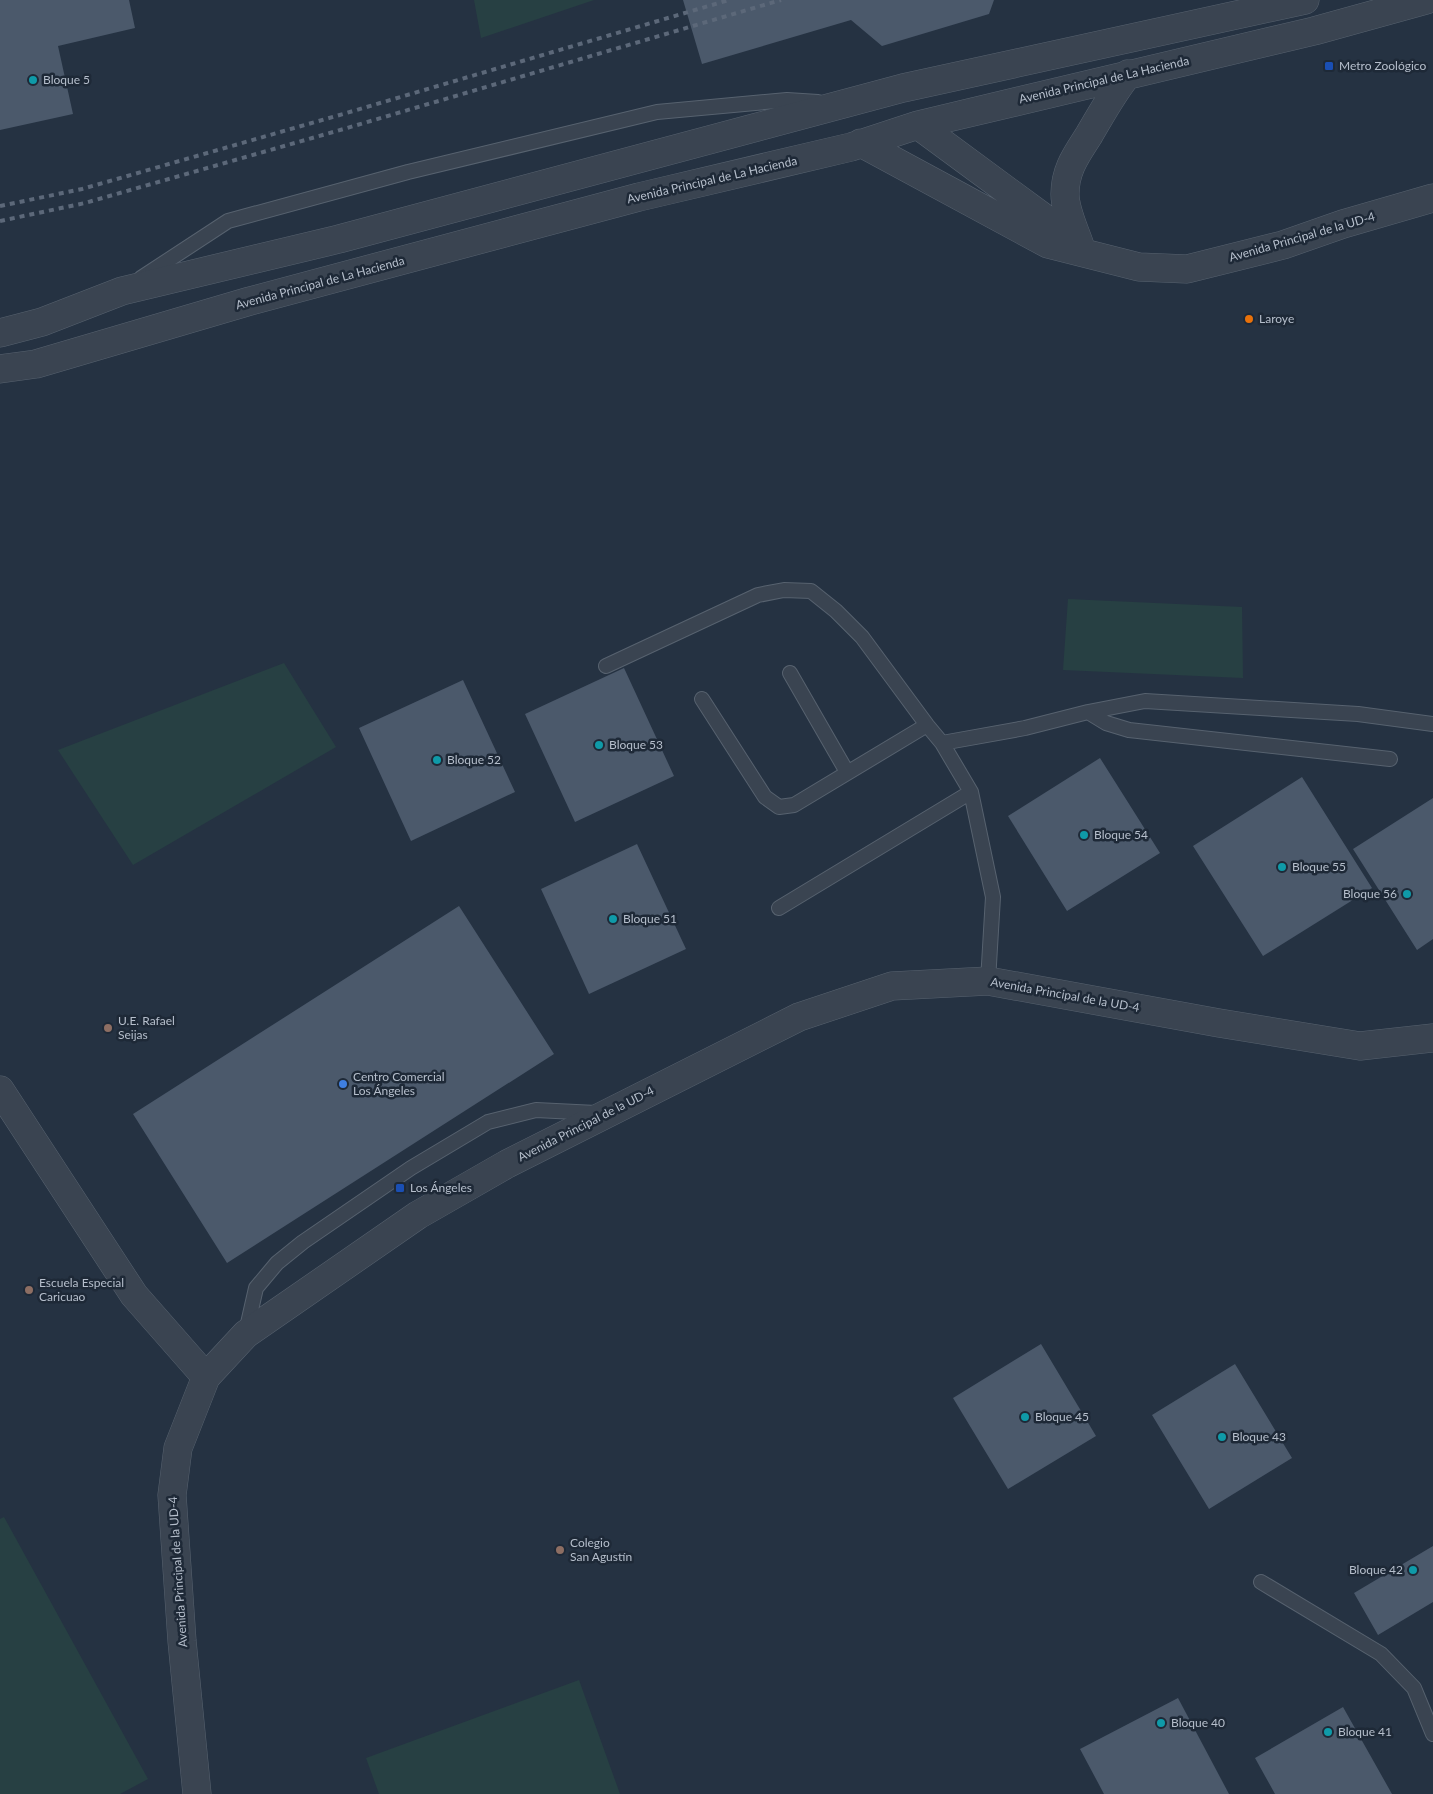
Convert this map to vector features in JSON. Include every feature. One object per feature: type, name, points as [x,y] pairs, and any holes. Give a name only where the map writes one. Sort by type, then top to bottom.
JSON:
[{"type":"street","points":[[0,333],[42,322],[122,290],[339,238],[903,88],[1281,3],[1305,0]]},
{"type":"street","name":"Avenida Principal de La Hacienda","points":[[0,369],[36,364],[250,301],[630,199],[861,144],[918,125],[1314,31],[1426,0]]},
{"type":"street","points":[[1082,253],[1065,195],[1069,171],[1078,150],[1103,109],[1128,74]]},
{"type":"street","points":[[903,88],[918,125],[1048,220],[1082,253]]},
{"type":"street","points":[[844,104],[861,144]]},
{"type":"street","name":"Avenida Principal de la UD-4","points":[[861,144],[1048,244],[1139,267],[1187,269],[1283,245],[1343,224],[1433,198]]},
{"type":"street","name":"Avenida Principal de la UD-4","points":[[197,1794],[182,1641],[172,1495],[178,1448],[206,1377],[246,1334],[418,1215],[507,1164],[799,1017],[892,986],[988,981],[1219,1023],[1360,1046],[1433,1038]]},
{"type":"street","points":[[0,1090],[134,1295],[206,1377]]},
{"type":"lane","points":[[122,290],[228,221],[408,172],[657,112],[787,100],[844,104]]},
{"type":"lane","points":[[606,666],[758,595],[784,590],[811,591],[836,611],[862,637],[942,743],[971,792],[994,897],[988,981]]},
{"type":"lane","points":[[790,673],[847,772]]},
{"type":"lane","points":[[702,699],[765,797],[779,807],[794,805],[927,725]]},
{"type":"lane","points":[[942,743],[1025,728],[1088,712],[1145,701],[1358,714],[1433,724]]},
{"type":"lane","points":[[1088,712],[1106,723],[1129,730],[1390,759]]},
{"type":"lane","points":[[779,908],[971,792]]},
{"type":"lane","points":[[246,1334],[256,1288],[277,1263],[303,1242],[411,1168],[488,1122],[536,1110],[607,1114]]},
{"type":"lane","points":[[1261,1582],[1381,1654],[1414,1688],[1433,1734]]},
{"type":"green space","points":[[474,0],[594,0],[481,38]]},
{"type":"green space","points":[[1068,599],[1242,607],[1243,678],[1063,670]]},
{"type":"green space","points":[[284,663],[336,747],[133,865],[58,750]]},
{"type":"green space","points":[[4,1517],[148,1779],[120,1794],[0,1794],[0,1519]]},
{"type":"green space","points":[[579,1680],[620,1794],[379,1794],[366,1758]]},
{"type":"building","name":"Bloque 5","points":[[0,0],[129,0],[135,28],[58,46],[73,114],[0,130]]},
{"type":"building","points":[[683,0],[994,0],[989,14],[882,46],[851,20],[702,64]]},
{"type":"building","name":"Bloque 53","points":[[624,668],[674,776],[575,822],[525,714]]},
{"type":"building","name":"Bloque 52","points":[[463,680],[515,792],[411,841],[359,728]]},
{"type":"building","name":"Bloque 54","points":[[1100,758],[1160,853],[1067,911],[1008,816]]},
{"type":"building","name":"Bloque 55","points":[[1302,777],[1372,888],[1263,956],[1193,846]]},
{"type":"building","name":"Bloque 56","points":[[1433,798],[1433,939],[1417,950],[1353,849]]},
{"type":"building","name":"Bloque 51","points":[[637,844],[686,949],[589,994],[541,889]]},
{"type":"building","name":"Centro Comercial Los Ángeles","points":[[459,906],[554,1054],[227,1263],[133,1114]]},
{"type":"building","name":"Bloque 45","points":[[1041,1344],[1096,1436],[1008,1489],[953,1398]]},
{"type":"building","name":"Bloque 43","points":[[1235,1364],[1292,1458],[1209,1509],[1152,1415]]},
{"type":"building","name":"Bloque 42","points":[[1433,1546],[1433,1602],[1378,1635],[1354,1593]]},
{"type":"building","name":"Bloque 40","points":[[1178,1698],[1229,1794],[1104,1794],[1080,1749]]},
{"type":"building","name":"Bloque 41","points":[[1343,1707],[1392,1794],[1275,1794],[1255,1758]]},
{"type":"railway","points":[[0,206],[82,189],[729,0]]},
{"type":"railway","points":[[0,221],[85,203],[781,0]]},
{"type":"place","name":"Metro Zoológico","points":[[1329,66]]},
{"type":"place","name":"Bloque 5","points":[[33,80]]},
{"type":"place","name":"Laroye","points":[[1249,319]]},
{"type":"place","name":"Bloque 53","points":[[599,745]]},
{"type":"place","name":"Bloque 52","points":[[437,760]]},
{"type":"place","name":"Bloque 54","points":[[1084,835]]},
{"type":"place","name":"Bloque 55","points":[[1282,867]]},
{"type":"place","name":"Bloque 56","points":[[1407,894]]},
{"type":"place","name":"Bloque 51","points":[[613,919]]},
{"type":"place","name":"U.E. Rafael Seijas","points":[[108,1028]]},
{"type":"place","name":"Centro Comercial Los Ángeles","points":[[343,1084]]},
{"type":"place","name":"Los Ángeles","points":[[400,1188]]},
{"type":"place","name":"Escuela Especial Caricuao","points":[[29,1290]]},
{"type":"place","name":"Bloque 45","points":[[1025,1417]]},
{"type":"place","name":"Bloque 43","points":[[1222,1437]]},
{"type":"place","name":"Colegio San Agustín","points":[[560,1550]]},
{"type":"place","name":"Bloque 42","points":[[1413,1570]]},
{"type":"place","name":"Bloque 40","points":[[1161,1723]]},
{"type":"place","name":"Bloque 41","points":[[1328,1732]]}]
